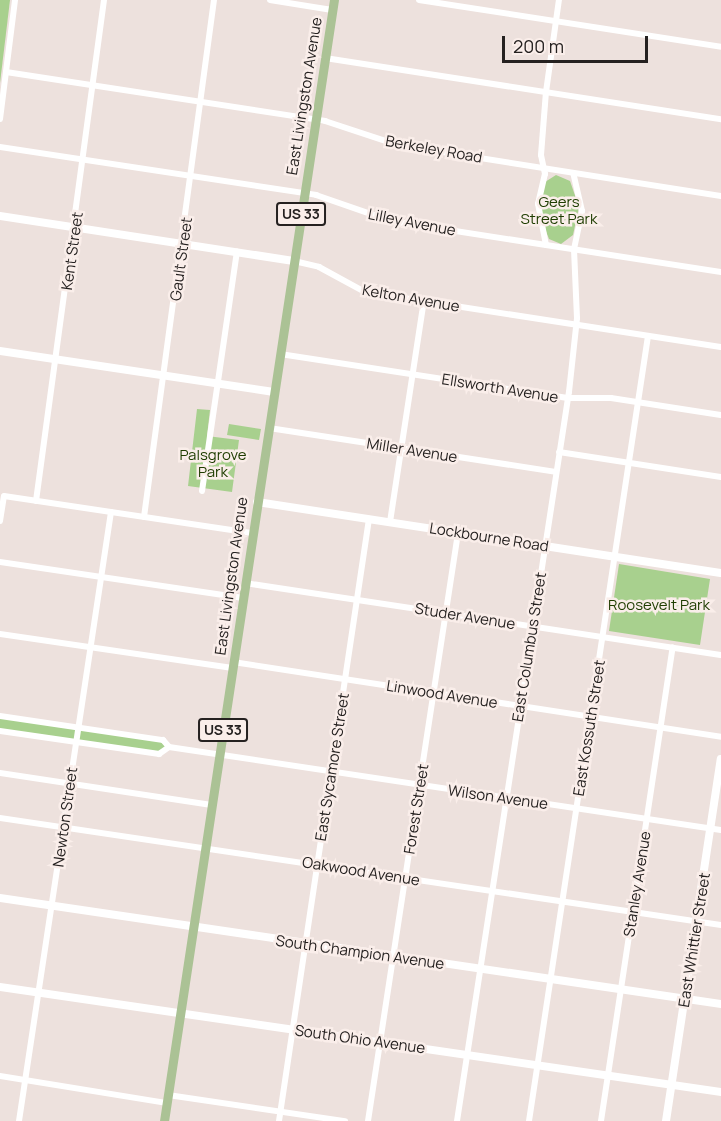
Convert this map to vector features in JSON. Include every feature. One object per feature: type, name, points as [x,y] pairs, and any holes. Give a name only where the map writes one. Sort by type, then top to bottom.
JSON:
[{"type":"main road","name":"East Livingston Avenue","points":[[164,1121],[333,5]]},
{"type":"street","points":[[0,119],[15,0]]},
{"type":"street","name":"Kent Street","points":[[36,501],[76,228],[104,0]]},
{"type":"street","name":"Gault Street","points":[[144,517],[183,244],[199,102],[214,0]]},
{"type":"street","points":[[270,0],[333,5]]},
{"type":"street","points":[[419,0],[721,47]]},
{"type":"street","points":[[546,245],[538,216],[543,168],[546,92],[559,0]]},
{"type":"street","points":[[325,58],[721,119]]},
{"type":"street","name":"Berkeley Road","points":[[6,72],[316,120],[398,145],[721,196]]},
{"type":"street","name":"Lilley Avenue","points":[[0,147],[304,193],[328,198],[380,219],[721,272]]},
{"type":"street","name":"East Columbus Street","points":[[457,1121],[568,398],[576,325],[574,249],[582,211],[573,173]]},
{"type":"street","name":"Kelton Avenue","points":[[0,216],[294,261],[319,267],[364,292],[721,347]]},
{"type":"street","points":[[202,491],[237,252]]},
{"type":"street","points":[[390,522],[424,301]]},
{"type":"street","name":"East Kossuth Street","points":[[529,1121],[648,336]]},
{"type":"street","points":[[0,351],[274,392]]},
{"type":"street","name":"Ellsworth Avenue","points":[[280,354],[568,398],[638,402],[721,415]]},
{"type":"street","name":"Miller Avenue","points":[[269,428],[556,472]]},
{"type":"street","points":[[559,452],[721,477]]},
{"type":"street","points":[[0,517],[4,496],[253,533]]},
{"type":"street","name":"Lockbourne Road","points":[[257,502],[721,573]]},
{"type":"street","name":"Newton Street","points":[[19,1121],[111,512]]},
{"type":"street","name":"East Sycamore Street","points":[[279,1121],[369,519]]},
{"type":"street","name":"Forest Street","points":[[368,1121],[458,533]]},
{"type":"street","points":[[0,562],[243,598]]},
{"type":"street","name":"Studer Avenue","points":[[245,583],[721,655]]},
{"type":"street","name":"Linwood Avenue","points":[[0,634],[91,648],[345,680],[721,737]]},
{"type":"street","name":"Stanley Avenue","points":[[602,1121],[673,647]]},
{"type":"street","name":"Wilson Avenue","points":[[0,716],[163,740],[169,747],[219,755],[721,830]]},
{"type":"street","name":"Wilson Avenue","points":[[0,731],[159,754],[169,747]]},
{"type":"street","name":"East Whittier Street","points":[[666,1121],[721,759]]},
{"type":"street","points":[[0,773],[212,805]]},
{"type":"street","name":"Oakwood Avenue","points":[[0,818],[721,925]]},
{"type":"street","name":"South Champion Avenue","points":[[0,898],[721,1004]]},
{"type":"street","name":"South Ohio Avenue","points":[[0,987],[721,1092]]},
{"type":"street","points":[[0,1076],[345,1121]]},
{"type":"green space","points":[[0,0],[10,0],[0,83]]},
{"type":"green space","name":"Geers Street Park","points":[[556,175],[570,181],[579,207],[573,235],[561,244],[549,239],[539,213],[545,182]]},
{"type":"green space","name":"Palsgrove Park","points":[[197,409],[210,410],[207,436],[239,440],[232,492],[188,486]]},
{"type":"green space","points":[[229,424],[261,429],[259,440],[227,435]]},
{"type":"green space","name":"Roosevelt Park","points":[[619,564],[710,579],[700,645],[609,631]]},
{"type":"green space","points":[[0,717],[163,741],[168,747],[163,753],[0,730]]}]
